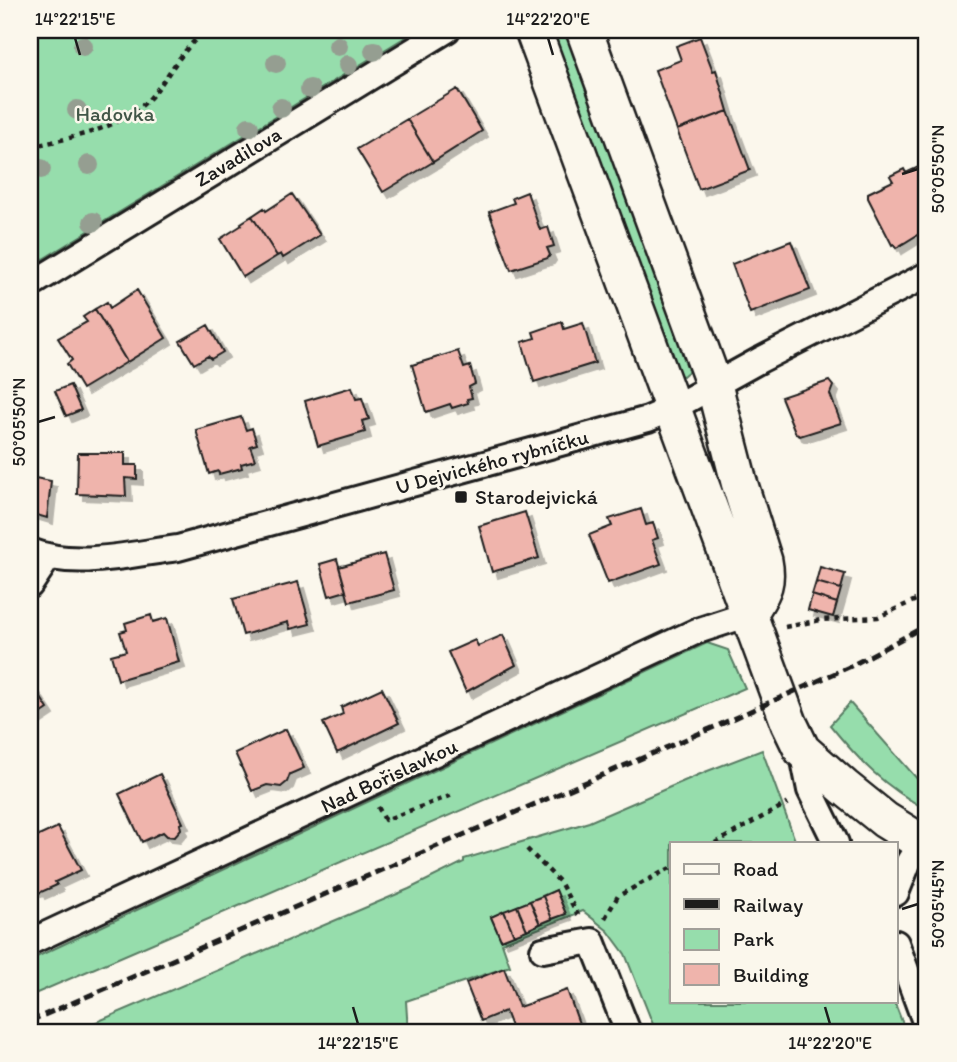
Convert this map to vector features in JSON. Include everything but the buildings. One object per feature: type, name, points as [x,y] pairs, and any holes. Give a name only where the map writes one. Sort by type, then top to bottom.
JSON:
[{"type":"street","name":"Zavadilova","points":[[30,285],[447,30]]},
{"type":"street","points":[[533,30],[789,723],[802,750],[810,790],[836,842]]},
{"type":"street","points":[[584,30],[714,385],[766,574],[765,586],[749,614]]},
{"type":"street","name":"U Dejvického rybníčku","points":[[39,554],[106,558],[178,548],[622,427],[673,408],[927,275]]},
{"type":"street","points":[[30,585],[39,554]]},
{"type":"street","name":"Nad Bořislavkou","points":[[30,942],[696,631],[749,614]]},
{"type":"street","points":[[802,750],[885,820],[924,844],[908,863],[898,888]]},
{"type":"street","points":[[543,950],[592,941],[628,1032]]},
{"type":"street","points":[[898,948],[927,1027]]},
{"type":"path","points":[[30,148],[98,131],[134,112],[149,99],[182,55],[205,30]]},
{"type":"path","points":[[781,628],[821,620],[878,617],[927,595]]},
{"type":"path","points":[[368,786],[385,820],[455,794]]},
{"type":"path","points":[[717,842],[789,803]]},
{"type":"path","points":[[527,849],[560,882],[592,941]]},
{"type":"path","points":[[592,941],[618,896],[670,868]]},
{"type":"green space","name":"Hadovka","points":[[43,30],[417,30],[30,267],[30,38]]},
{"type":"green space","points":[[547,30],[567,30],[690,370],[683,376],[677,375]]},
{"type":"green space","points":[[707,643],[728,650],[745,688],[30,996],[30,960]]},
{"type":"green space","points":[[850,703],[927,790],[927,810],[874,773],[830,725]]},
{"type":"green space","points":[[762,750],[796,842],[670,842],[670,1002],[894,1002],[906,1032],[656,1032],[625,954],[608,931],[583,911],[502,943],[510,966],[406,1001],[408,1032],[73,1032],[409,889],[464,862],[464,859],[589,822]],"holes":[[[556,890],[565,914],[501,940],[491,917]]]},
{"type":"railway","points":[[30,1021],[719,725],[849,667],[927,625]]},
{"type":"place","name":"Starodejvická","points":[[461,497]]}]
